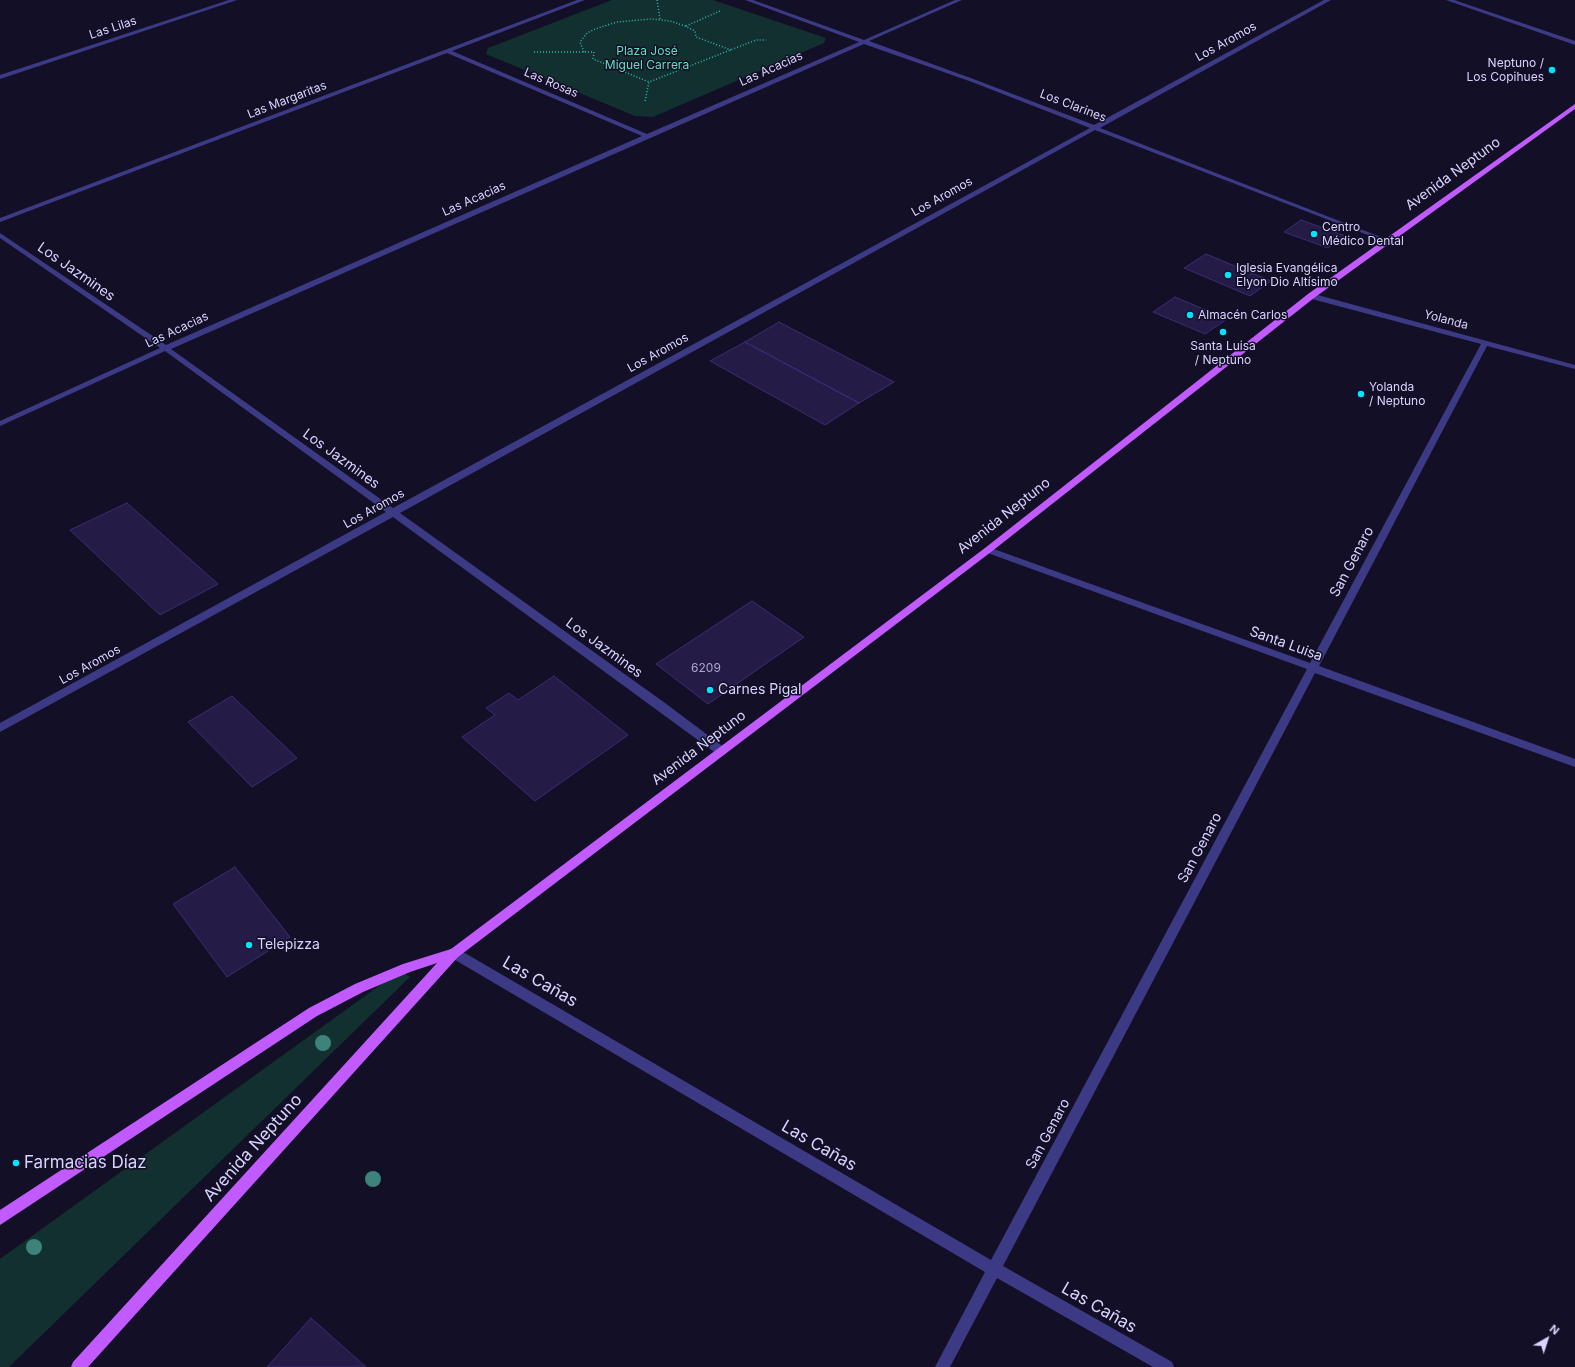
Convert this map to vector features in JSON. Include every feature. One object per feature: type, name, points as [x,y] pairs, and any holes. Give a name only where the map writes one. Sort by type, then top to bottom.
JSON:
[{"type":"main road","name":"Avenida Neptuno","points":[[78,1367],[454,953],[988,550],[1311,296],[1575,106]]},
{"type":"main road","name":"Avenida Neptuno","points":[[0,1218],[313,1012],[359,988],[406,968],[454,953]]},
{"type":"street","name":"Las Lilas","points":[[0,77],[234,0]]},
{"type":"street","name":"Las Margaritas","points":[[0,220],[582,0]]},
{"type":"street","name":"Los Clarines","points":[[748,0],[864,40],[1096,126],[1388,241]]},
{"type":"street","name":"Las Acacias","points":[[0,424],[165,348],[864,40],[959,0]]},
{"type":"street","name":"Los Aromos","points":[[0,728],[1328,0]]},
{"type":"street","points":[[1449,0],[1575,43]]},
{"type":"street","name":"Las Rosas","points":[[448,51],[646,136]]},
{"type":"street","name":"Los Jazmines","points":[[0,235],[165,348],[661,706],[721,751]]},
{"type":"street","name":"Yolanda","points":[[1311,296],[1575,367]]},
{"type":"street","name":"San Genaro","points":[[942,1367],[1485,343]]},
{"type":"street","name":"Santa Luisa","points":[[988,550],[1575,764]]},
{"type":"street","name":"Las Cañas","points":[[454,953],[994,1269],[1167,1367]]},
{"type":"path","points":[[657,0],[660,19]]},
{"type":"path","points":[[685,26],[726,8]]},
{"type":"path","points":[[584,52],[580,42],[582,37],[601,26],[627,21],[660,19],[685,26],[695,31],[696,36],[731,50]]},
{"type":"path","points":[[532,52],[594,52],[593,59],[649,82],[756,40],[771,40]]},
{"type":"path","points":[[626,127],[642,120],[649,82]]},
{"type":"green space","name":"Plaza José Miguel Carrera","points":[[612,0],[713,0],[826,38],[824,43],[653,117],[635,116],[486,54],[488,48]]},
{"type":"green space","points":[[401,970],[410,977],[9,1367],[0,1367],[0,1259]]},
{"type":"building","name":"Centro Médico Dental","points":[[1301,220],[1345,236],[1328,248],[1284,232]]},
{"type":"building","name":"Iglesia Evangélica Elyon Dio Altísimo","points":[[1206,254],[1271,281],[1250,296],[1184,268]]},
{"type":"building","name":"Almacén Carlos","points":[[1175,297],[1227,319],[1205,334],[1153,312]]},
{"type":"building","points":[[779,322],[894,382],[859,403],[745,342]]},
{"type":"building","points":[[745,342],[859,403],[825,425],[710,361]]},
{"type":"building","points":[[127,503],[218,584],[160,615],[70,530]]},
{"type":"building","points":[[752,601],[804,637],[708,704],[656,664]]},
{"type":"building","points":[[554,676],[628,735],[535,801],[462,737],[495,715],[486,708],[509,693],[518,700]]},
{"type":"building","points":[[232,696],[297,758],[252,787],[188,722]]},
{"type":"building","points":[[235,867],[290,937],[227,977],[173,904]]},
{"type":"building","points":[[311,1318],[366,1367],[267,1367]]},
{"type":"place","name":"Neptuno / Los Copihues","points":[[1552,70]]},
{"type":"place","name":"Centro Médico Dental","points":[[1314,234]]},
{"type":"place","name":"Iglesia Evangélica Elyon Dio Altísimo","points":[[1228,275]]},
{"type":"place","name":"Almacén Carlos","points":[[1190,315]]},
{"type":"place","name":"Santa Luisa / Neptuno","points":[[1223,332]]},
{"type":"place","name":"Yolanda / Neptuno","points":[[1361,394]]},
{"type":"place","name":"Carnes Pigal","points":[[710,690]]},
{"type":"place","name":"Telepizza","points":[[249,945]]},
{"type":"place","name":"Farmacias Díaz","points":[[16,1163]]}]
